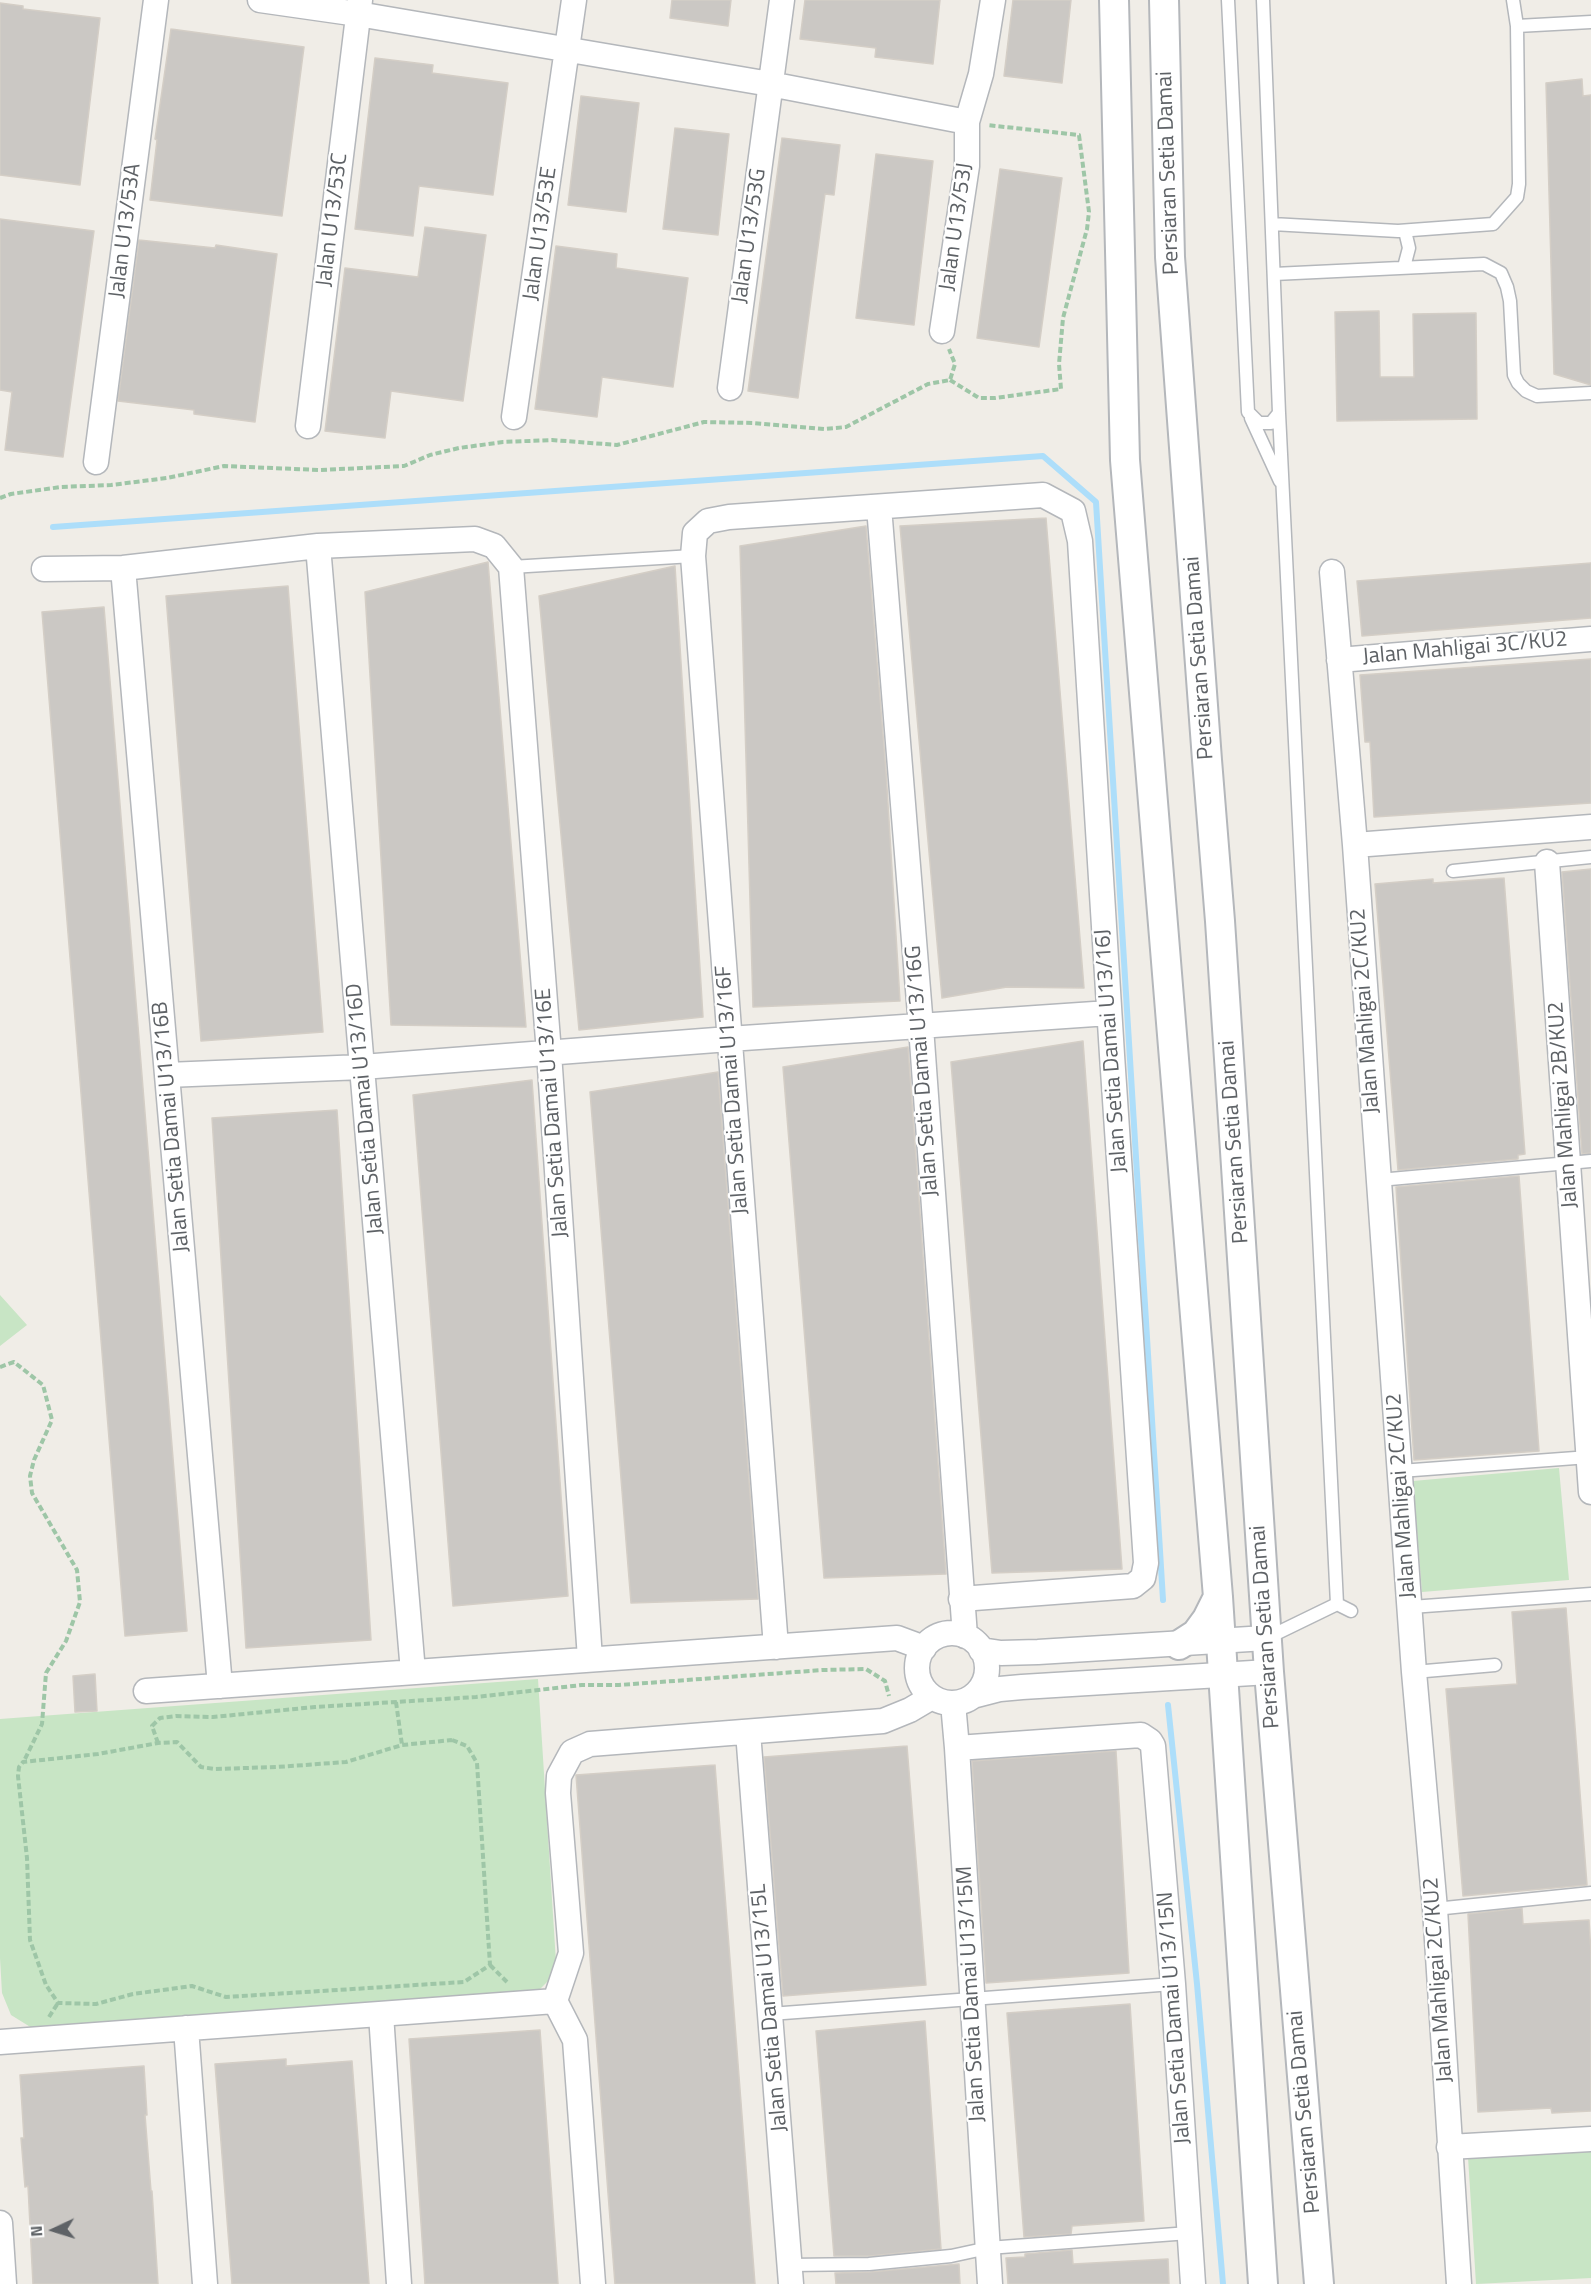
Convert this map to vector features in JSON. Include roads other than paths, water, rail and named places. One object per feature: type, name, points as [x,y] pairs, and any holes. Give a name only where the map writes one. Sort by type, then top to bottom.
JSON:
[{"type":"street","name":"Jalan U13/53A","points":[[96,462],[156,0]]},
{"type":"street","points":[[260,0],[359,7],[567,51],[770,84],[967,122]]},
{"type":"street","name":"Jalan U13/53E","points":[[514,417],[574,0]]},
{"type":"street","name":"Jalan U13/53G","points":[[730,388],[782,0]]},
{"type":"street","name":"Jalan U13/53J","points":[[942,331],[967,166],[967,122],[981,74],[993,0]]},
{"type":"street","name":"Persiaran Setia Damai","points":[[1114,0],[1125,459],[1218,1597],[1263,2284]]},
{"type":"street","name":"Persiaran Setia Damai","points":[[1164,0],[1170,257],[1220,921],[1266,1638],[1319,2284]]},
{"type":"street","name":"Jalan U13/53C","points":[[308,426],[359,7]]},
{"type":"street","name":"Jalan Setia Damai U13/16J","points":[[879,507],[1043,495],[1073,511],[1080,541],[1146,1563],[1143,1578],[1133,1586],[961,1599]]},
{"type":"street","points":[[694,544],[708,521],[729,517],[879,507]]},
{"type":"street","name":"Jalan Setia Damai U13/16G","points":[[879,507],[921,1027],[961,1599],[973,1643]]},
{"type":"street","points":[[44,568],[123,568],[318,546],[475,539],[494,546],[511,567]]},
{"type":"street","name":"Jalan Setia Damai U13/16F","points":[[694,544],[776,1647]]},
{"type":"street","name":"Jalan Setia Damai U13/16D","points":[[318,546],[413,1672]]},
{"type":"street","name":"Jalan Setia Damai U13/16E","points":[[511,567],[549,1053],[590,1659]]},
{"type":"street","name":"Jalan Setia Damai U13/16B","points":[[123,568],[220,1686]]},
{"type":"street","name":"Jalan Mahligai 2C/KU2","points":[[1332,572],[1411,1607],[1414,1672],[1435,1909],[1459,2284]]},
{"type":"street","name":"Jalan Mahligai 3C/KU2","points":[[1339,660],[1591,639]]},
{"type":"street","points":[[1354,845],[1591,827]]},
{"type":"street","name":"Jalan Mahligai 2B/KU2","points":[[1547,862],[1580,1162],[1590,1476]]},
{"type":"street","points":[[167,1075],[362,1067],[1109,1013]]},
{"type":"street","points":[[1179,1645],[1196,1634],[1208,1619],[1218,1597]]},
{"type":"street","points":[[973,1643],[986,1659],[985,1680],[952,1699],[924,1689],[917,1668],[919,1657],[932,1640],[942,1635],[954,1634],[1000,1653],[1179,1645],[1266,1638]]},
{"type":"street","points":[[146,1691],[897,1638],[924,1648]]},
{"type":"street","points":[[593,2284],[575,2040],[555,2001],[571,1953],[558,1793],[559,1776],[572,1752],[590,1744],[883,1721],[952,1699],[1000,1689],[1269,1672]]},
{"type":"street","name":"Jalan Setia Damai U13/15M","points":[[952,1699],[957,1748],[990,2284]]},
{"type":"street","name":"Jalan Setia Damai U13/15L","points":[[748,1732],[791,2275]]},
{"type":"street","name":"Jalan Setia Damai U13/15N","points":[[957,1748],[1141,1735],[1150,1741],[1155,1752],[1173,1984],[1192,2284]]},
{"type":"street","points":[[0,2042],[555,2001]]},
{"type":"street","points":[[381,2014],[399,2284]]},
{"type":"street","points":[[186,2028],[205,2284]]},
{"type":"street","points":[[1449,2147],[1591,2139]]},
{"type":"street","points":[[0,2223],[3,2282]]},
{"type":"lane","points":[[1228,0],[1248,412],[1282,487]]},
{"type":"lane","points":[[1263,0],[1282,487],[1338,1604]]},
{"type":"lane","points":[[1272,224],[1405,231],[1493,224],[1517,197],[1519,184],[1517,27],[1513,0]]},
{"type":"lane","points":[[1517,27],[1591,22]]},
{"type":"lane","points":[[1404,267],[1409,248],[1405,231]]},
{"type":"lane","points":[[1274,274],[1484,264],[1501,273],[1507,287],[1510,301],[1514,375],[1518,383],[1537,396],[1591,393]]},
{"type":"lane","points":[[1248,412],[1259,423],[1271,423],[1279,413]]},
{"type":"lane","points":[[511,567],[694,544]]},
{"type":"lane","points":[[1453,871],[1591,857]]},
{"type":"lane","points":[[1379,1180],[1580,1162]]},
{"type":"lane","points":[[1400,1471],[1590,1476]]},
{"type":"lane","points":[[1411,1607],[1591,1594]]},
{"type":"lane","points":[[1266,1638],[1338,1604]]},
{"type":"lane","points":[[1338,1604],[1351,1611]]},
{"type":"lane","points":[[1414,1672],[1495,1665]]},
{"type":"lane","points":[[1435,1909],[1591,1893]]},
{"type":"lane","points":[[770,2014],[1173,1984]]},
{"type":"lane","points":[[791,2275],[951,2256],[988,2248],[1189,2233]]},
{"type":"waterway","points":[[53,527],[1043,456],[1096,502],[1163,1600]]},
{"type":"waterway","points":[[1168,1705],[1197,1984],[1223,2284]]}]
